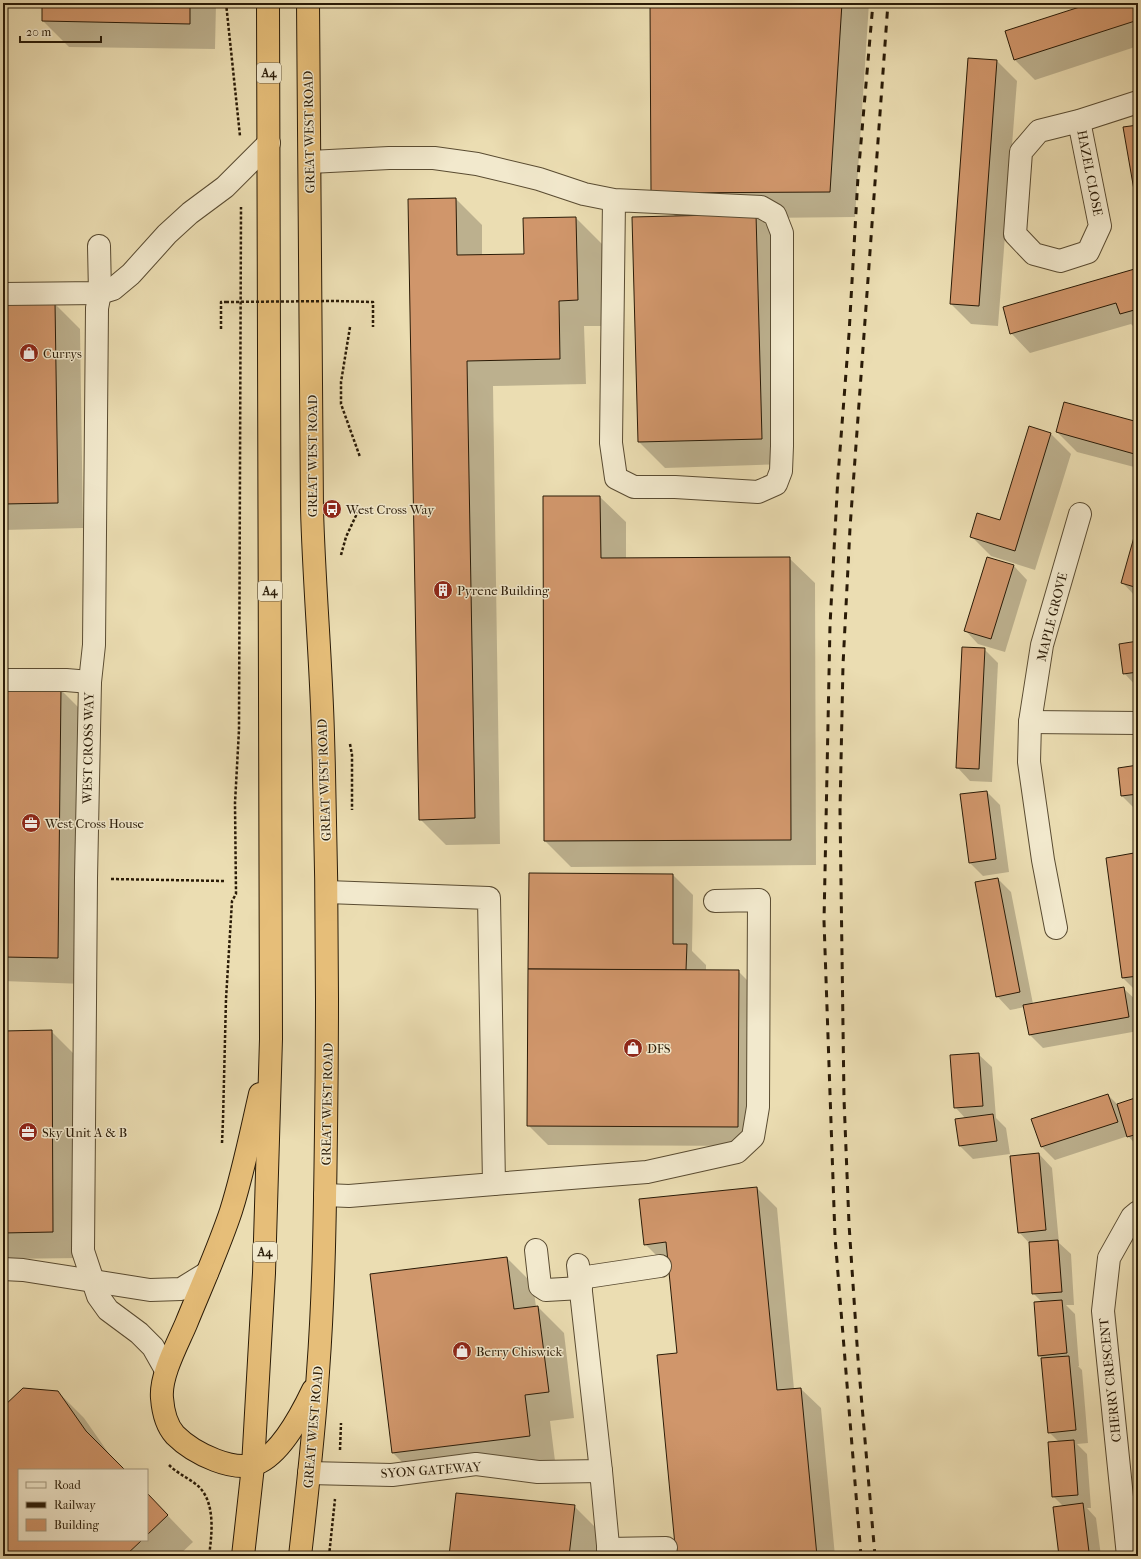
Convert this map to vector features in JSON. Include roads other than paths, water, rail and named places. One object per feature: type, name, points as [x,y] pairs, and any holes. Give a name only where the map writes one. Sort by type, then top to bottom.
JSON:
[{"type":"highway","name":"A4","points":[[243,1556],[253,1466],[264,1273],[271,1039],[268,3]]},
{"type":"highway","name":"GREAT WEST ROAD","points":[[300,1556],[318,1371],[325,1195],[328,1043],[327,892],[323,733],[313,570],[308,3]]},
{"type":"highway","points":[[271,1039],[245,1161],[230,1212],[207,1272],[166,1370],[162,1397],[165,1418],[175,1434],[193,1449],[211,1459],[233,1465],[253,1466],[273,1452],[285,1438],[314,1389],[318,1371]]},
{"type":"street","name":"HAZEL CLOSE","points":[[1079,120],[1100,226],[1088,252],[1060,261],[1034,254],[1015,234],[1021,152],[1039,131],[1138,102]]},
{"type":"street","points":[[3,294],[100,293],[113,289],[131,274],[167,234],[190,213],[225,187],[269,143]]},
{"type":"street","points":[[310,162],[389,158],[434,158],[477,164],[539,179],[584,194],[614,200],[761,207],[775,215],[782,233],[782,446],[781,471],[776,484],[758,492],[675,487],[634,487],[616,478],[611,443],[614,200]]},
{"type":"street","name":"WEST CROSS WAY","points":[[99,246],[100,293],[97,308],[94,645],[90,682],[86,886],[83,1251],[98,1296],[108,1310],[139,1333],[153,1346],[166,1370]]},
{"type":"street","name":"MAPLE GROVE","points":[[1056,928],[1043,860],[1029,762],[1030,722],[1042,645],[1080,514]]},
{"type":"street","points":[[3,680],[66,680],[90,682]]},
{"type":"street","points":[[1030,722],[1138,723]]},
{"type":"street","points":[[327,892],[489,898],[494,1184]]},
{"type":"street","points":[[325,1195],[348,1196],[648,1172],[738,1152],[753,1137],[758,1107],[759,900],[715,901]]},
{"type":"street","name":"CHERRY CRESCENT","points":[[1128,1556],[1103,1311],[1109,1258],[1132,1217],[1138,1212]]},
{"type":"street","points":[[536,1250],[540,1286],[546,1290],[580,1277],[660,1266]]},
{"type":"street","points":[[3,1269],[23,1270],[150,1290],[180,1289],[207,1272]]},
{"type":"street","points":[[580,1277],[601,1471],[608,1552],[666,1548]]},
{"type":"street","name":"SYON GATEWAY","points":[[309,1473],[392,1475],[476,1464],[538,1472],[601,1471]]},
{"type":"railway","points":[[861,1556],[835,1237],[824,921],[830,625],[838,476],[849,334],[858,177],[873,3]]},
{"type":"railway","points":[[875,1556],[858,1359],[849,1224],[844,1099],[840,810],[843,665],[850,528],[888,3]]},
{"type":"place","name":"Currys","points":[[29,353]]},
{"type":"place","name":"West Cross Way","points":[[332,509]]},
{"type":"place","name":"Pyrene Building","points":[[443,590]]},
{"type":"place","name":"West Cross House","points":[[31,823]]},
{"type":"place","name":"DFS","points":[[633,1048]]},
{"type":"place","name":"Sky Unit A & B","points":[[28,1132]]},
{"type":"place","name":"Berry Chiswick","points":[[462,1351]]}]
